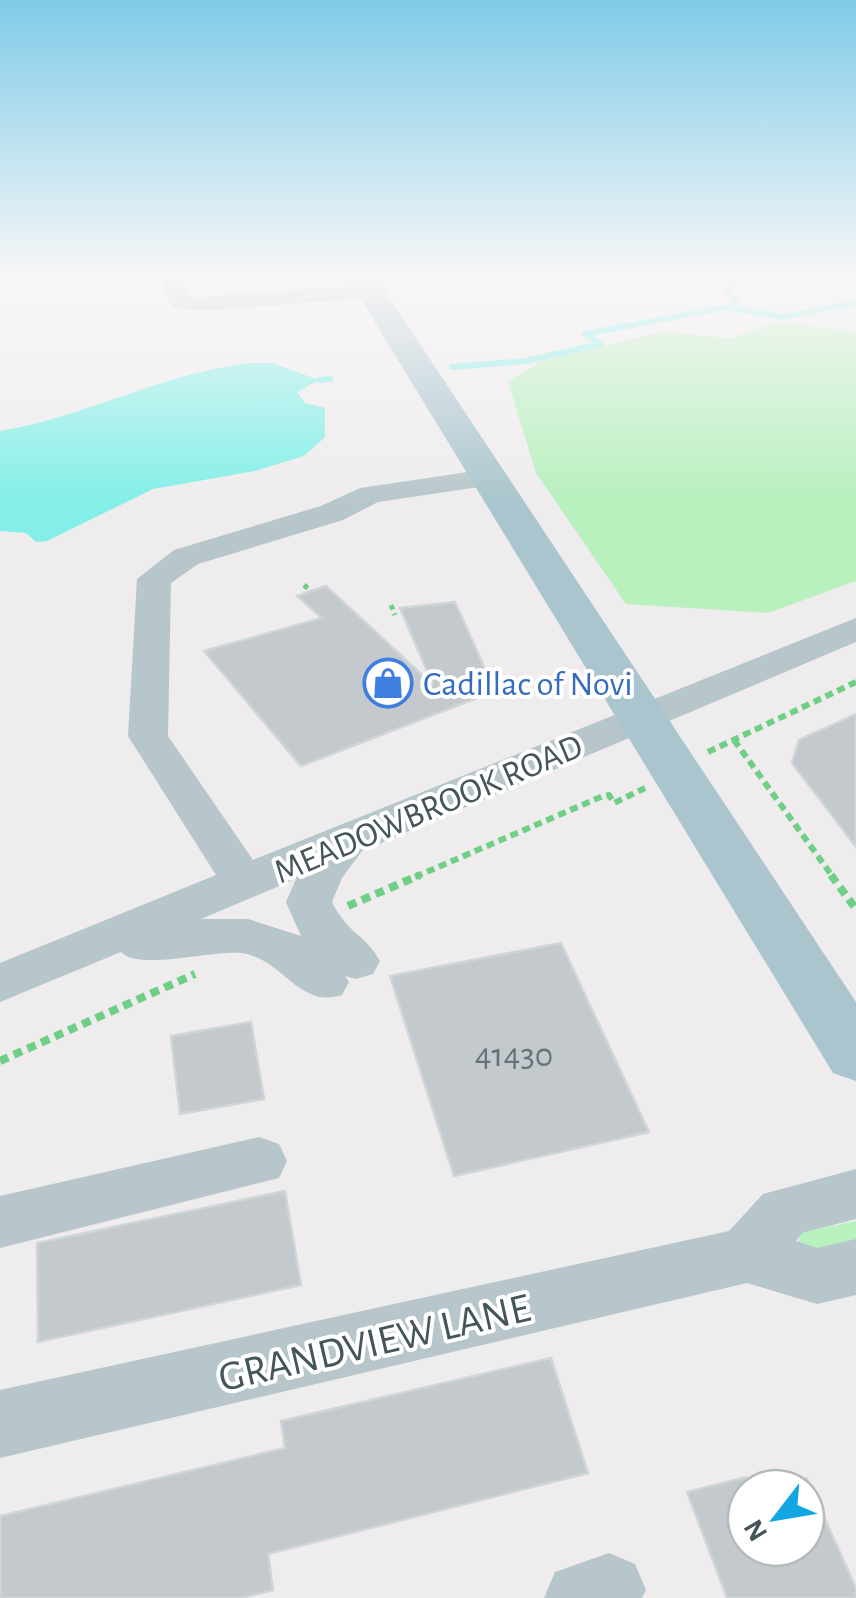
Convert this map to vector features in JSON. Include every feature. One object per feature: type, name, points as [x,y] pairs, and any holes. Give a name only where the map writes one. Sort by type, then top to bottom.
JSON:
[{"type":"main road","points":[[409,353],[641,718],[848,1029]]},
{"type":"street","points":[[245,884],[148,736],[154,579],[186,557],[332,513],[371,494],[488,478]]},
{"type":"street","name":"MEADOWBROOK ROAD","points":[[0,984],[856,630]]},
{"type":"street","points":[[57,960],[186,937],[228,935],[282,946],[340,971],[309,902],[321,873],[343,845]]},
{"type":"street","points":[[0,1222],[258,1161]]},
{"type":"street","points":[[747,1255],[784,1212],[856,1194]]},
{"type":"street","name":"GRANDVIEW LANE","points":[[0,1424],[747,1255],[817,1276],[856,1267]]},
{"type":"path","points":[[304,585],[311,591]]},
{"type":"path","points":[[391,604],[395,615]]},
{"type":"path","points":[[710,751],[856,682]]},
{"type":"path","points":[[734,739],[856,909]]},
{"type":"green space","points":[[574,353],[856,353],[856,581],[768,613],[626,604],[536,473],[508,382],[543,360]]},
{"type":"green space","points":[[856,1221],[856,1241],[810,1252],[798,1244],[800,1233]]},
{"type":"water","points":[[272,363],[319,380],[297,392],[305,403],[325,408],[325,437],[304,456],[255,471],[153,489],[47,541],[36,542],[26,533],[0,531],[0,431],[63,416],[187,375]]},
{"type":"building","name":"Cadillac of Novi","points":[[326,586],[433,685],[400,608],[455,602],[495,691],[301,766],[204,651],[322,618],[297,596]]},
{"type":"building","points":[[856,714],[856,847],[792,763],[799,740]]},
{"type":"building","points":[[561,943],[649,1132],[454,1176],[390,976]]},
{"type":"building","points":[[251,1022],[264,1099],[180,1114],[171,1036]]},
{"type":"building","points":[[285,1191],[301,1285],[38,1342],[37,1243]]},
{"type":"building","points":[[551,1358],[588,1473],[268,1554],[273,1590],[241,1598],[0,1598],[0,1516],[285,1448],[281,1421]]},
{"type":"building","points":[[726,1482],[726,1568],[826,1568],[826,1521],[856,1588],[856,1598],[727,1598],[687,1492]]},
{"type":"waterway","points":[[452,367],[525,361],[563,353]]},
{"type":"waterway","points":[[319,380],[330,379]]},
{"type":"place","name":"Cadillac of Novi","points":[[388,683]]}]
